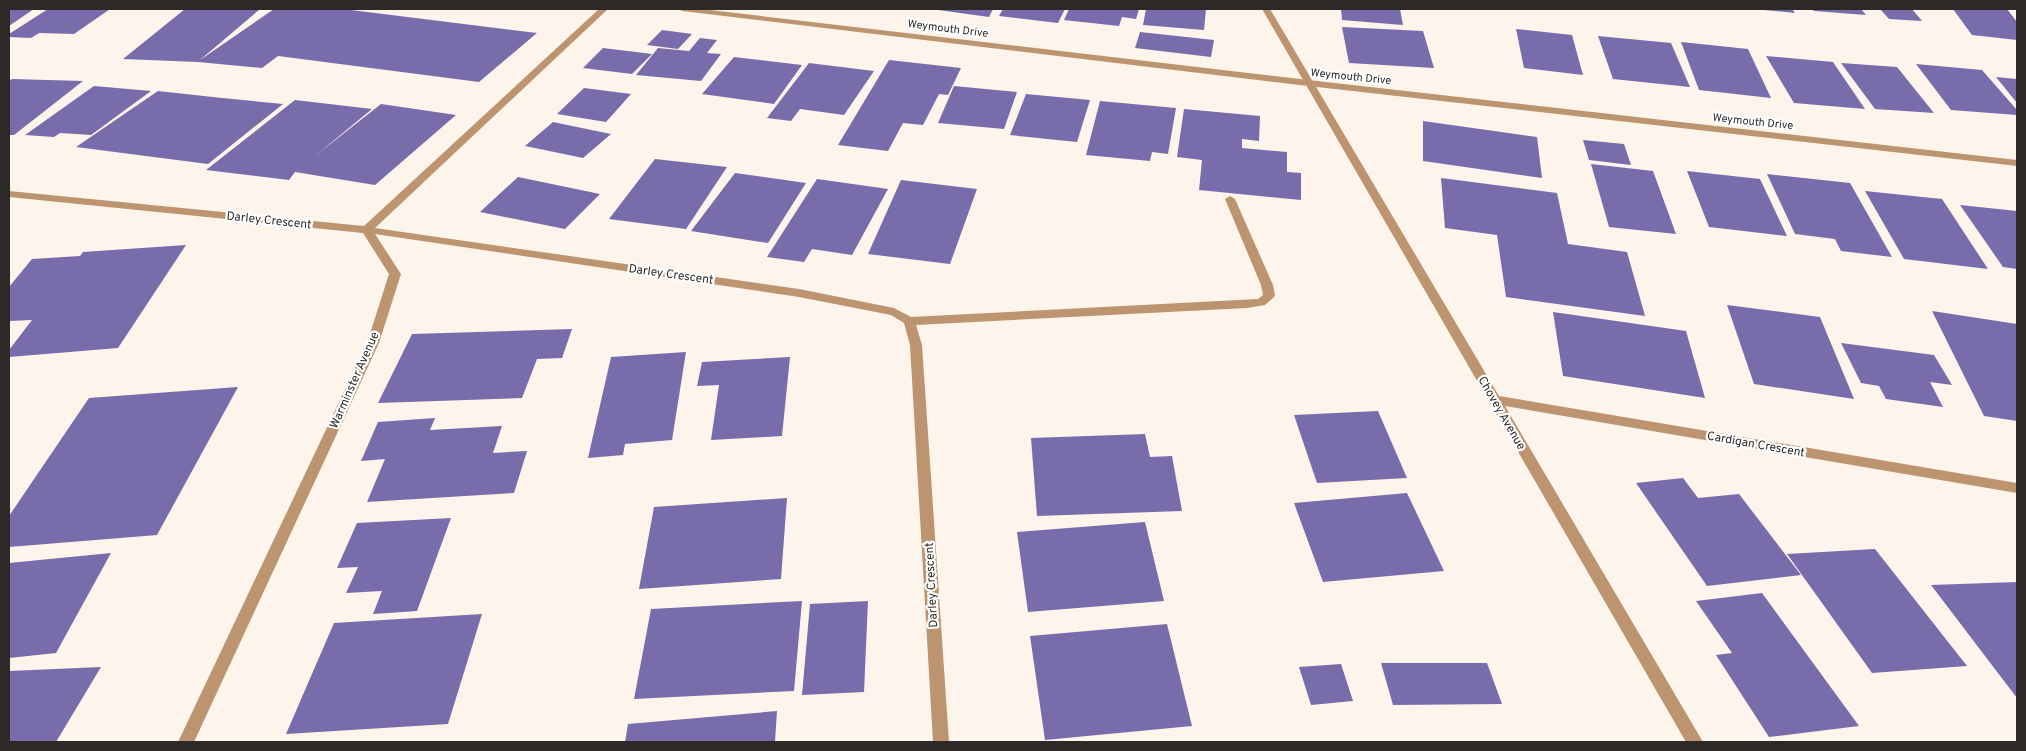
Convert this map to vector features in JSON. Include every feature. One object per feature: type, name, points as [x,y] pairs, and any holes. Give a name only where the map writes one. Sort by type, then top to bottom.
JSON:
[{"type":"street","points":[[367,230],[604,9]]},
{"type":"street","name":"Weymouth Drive","points":[[682,9],[1308,83],[2017,163]]},
{"type":"street","name":"Chovey Avenue","points":[[1266,9],[1695,742]]},
{"type":"street","name":"Darley Crescent","points":[[9,194],[367,230],[799,293],[894,312],[909,321],[916,346],[922,414],[941,742]]},
{"type":"street","points":[[909,321],[1261,302],[1269,296],[1267,285],[1230,199]]},
{"type":"street","name":"Warminster Avenue","points":[[186,742],[372,343],[395,274],[367,230]]},
{"type":"street","name":"Cardigan Crescent","points":[[1494,400],[2017,488]]},
{"type":"building","points":[[9,9],[34,9],[9,26]]},
{"type":"building","points":[[48,9],[110,9],[74,34],[39,33],[31,38],[9,37],[9,34]]},
{"type":"building","points":[[185,9],[260,9],[200,60],[274,9],[343,9],[537,33],[479,82],[278,56],[262,68],[198,62],[123,59]]},
{"type":"building","points":[[931,9],[993,9],[989,17]]},
{"type":"building","points":[[1003,9],[1065,9],[1058,23],[999,16]]},
{"type":"building","points":[[1069,9],[1139,9],[1136,19],[1122,17],[1119,26],[1064,20]]},
{"type":"building","points":[[1146,9],[1206,9],[1204,30],[1143,25]]},
{"type":"building","points":[[1341,9],[1400,9],[1403,25],[1342,20]]},
{"type":"building","points":[[1792,9],[1795,13],[1764,10]]},
{"type":"building","points":[[1812,9],[1861,9],[1866,15],[1814,11]]},
{"type":"building","points":[[1880,9],[1912,9],[1922,21],[1889,19]]},
{"type":"building","points":[[1953,9],[2007,9],[2017,22],[2017,40],[1972,35]]},
{"type":"building","points":[[1342,27],[1423,31],[1434,68],[1349,63]]},
{"type":"building","points":[[1516,29],[1572,35],[1583,75],[1524,68]]},
{"type":"building","points":[[662,30],[692,34],[678,49],[647,45]]},
{"type":"building","points":[[1140,32],[1214,40],[1211,57],[1135,48]]},
{"type":"building","points":[[1598,36],[1671,43],[1690,87],[1613,79]]},
{"type":"building","points":[[700,38],[717,40],[707,53],[721,54],[701,81],[636,75],[658,48],[689,51]]},
{"type":"building","points":[[1681,42],[1748,49],[1771,98],[1699,90]]},
{"type":"building","points":[[603,48],[652,54],[632,74],[583,68]]},
{"type":"building","points":[[1766,56],[1833,62],[1865,109],[1794,103]]},
{"type":"building","points":[[734,57],[802,65],[774,104],[702,94]]},
{"type":"building","points":[[889,60],[961,68],[948,95],[939,94],[923,125],[903,123],[888,151],[838,145]]},
{"type":"building","points":[[809,63],[874,71],[844,115],[800,109],[791,121],[767,118]]},
{"type":"building","points":[[1841,63],[1897,67],[1934,113],[1875,109]]},
{"type":"building","points":[[1916,64],[1982,70],[2017,110],[2017,115],[1951,110]]},
{"type":"building","points":[[1996,77],[2017,79],[2017,103]]},
{"type":"building","points":[[12,79],[83,81],[14,135],[9,135],[9,81]]},
{"type":"building","points":[[94,86],[151,91],[91,135],[60,133],[54,137],[25,135]]},
{"type":"building","points":[[954,86],[1017,92],[1004,129],[938,123]]},
{"type":"building","points":[[584,88],[631,94],[606,122],[557,114]]},
{"type":"building","points":[[158,91],[283,104],[208,164],[76,147]]},
{"type":"building","points":[[1026,94],[1090,100],[1077,142],[1010,135]]},
{"type":"building","points":[[295,100],[372,109],[315,156],[381,104],[456,115],[375,185],[295,172],[289,180],[206,170]]},
{"type":"building","points":[[1100,101],[1176,108],[1168,154],[1152,152],[1150,161],[1086,155]]},
{"type":"building","points":[[1184,109],[1260,116],[1259,141],[1242,139],[1242,148],[1287,152],[1287,172],[1301,173],[1301,200],[1199,190],[1202,160],[1177,157]]},
{"type":"building","points":[[1423,121],[1537,137],[1542,178],[1423,161]]},
{"type":"building","points":[[553,122],[611,134],[583,158],[525,146]]},
{"type":"building","points":[[1583,140],[1624,144],[1631,165],[1589,160]]},
{"type":"building","points":[[655,159],[727,167],[686,229],[609,219]]},
{"type":"building","points":[[1591,164],[1653,171],[1676,234],[1609,227]]},
{"type":"building","points":[[1687,171],[1760,179],[1787,236],[1709,227]]},
{"type":"building","points":[[735,173],[806,183],[768,243],[691,231]]},
{"type":"building","points":[[1767,174],[1850,183],[1892,257],[1841,251],[1835,239],[1795,234]]},
{"type":"building","points":[[518,177],[600,194],[565,229],[480,212]]},
{"type":"building","points":[[1441,178],[1557,193],[1568,244],[1627,252],[1645,316],[1506,297],[1497,235],[1445,228]]},
{"type":"building","points":[[817,179],[888,189],[852,255],[812,249],[804,262],[767,257]]},
{"type":"building","points":[[901,180],[977,189],[950,264],[868,254]]},
{"type":"building","points":[[1865,191],[1942,199],[1988,269],[1904,259]]},
{"type":"building","points":[[1960,205],[2017,211],[2017,269],[2003,267]]},
{"type":"building","points":[[186,245],[118,348],[9,357],[9,350],[32,320],[9,321],[9,287],[32,259],[80,256],[83,252]]},
{"type":"building","points":[[1727,305],[1820,317],[1854,399],[1754,384]]},
{"type":"building","points":[[1932,311],[2017,324],[2017,421],[1984,416]]},
{"type":"building","points":[[1553,312],[1686,331],[1705,398],[1563,376]]},
{"type":"building","points":[[572,329],[562,358],[537,359],[522,398],[378,403],[412,334]]},
{"type":"building","points":[[1841,343],[1934,355],[1952,385],[1930,382],[1943,407],[1886,399],[1879,386],[1861,383]]},
{"type":"building","points":[[686,352],[672,440],[625,444],[623,455],[588,458],[611,357]]},
{"type":"building","points":[[790,357],[782,436],[711,440],[719,385],[697,386],[702,362]]},
{"type":"building","points":[[238,387],[157,535],[9,547],[9,516],[89,398]]},
{"type":"building","points":[[1378,411],[1407,478],[1317,483],[1294,415]]},
{"type":"building","points":[[435,418],[430,430],[502,426],[493,453],[527,451],[514,493],[367,502],[385,459],[361,461],[378,422]]},
{"type":"building","points":[[1145,434],[1150,457],[1172,456],[1182,511],[1037,516],[1031,438]]},
{"type":"building","points":[[1683,478],[1698,498],[1739,494],[1801,575],[1707,586],[1636,483]]},
{"type":"building","points":[[1407,493],[1444,571],[1323,582],[1294,503]]},
{"type":"building","points":[[787,498],[781,579],[639,589],[654,507]]},
{"type":"building","points":[[451,518],[417,611],[373,614],[382,591],[346,593],[358,567],[337,568],[357,523]]},
{"type":"building","points":[[1145,522],[1164,601],[1028,612],[1017,532]]},
{"type":"building","points":[[1875,549],[1967,666],[1872,673],[1787,554]]},
{"type":"building","points":[[111,553],[56,653],[9,658],[9,563]]},
{"type":"building","points":[[2017,582],[2017,698],[1931,585]]},
{"type":"building","points":[[1762,593],[1859,726],[1769,737],[1716,655],[1732,653],[1696,601]]},
{"type":"building","points":[[802,601],[794,691],[634,699],[651,609]]},
{"type":"building","points":[[868,601],[864,692],[802,695],[810,604]]},
{"type":"building","points":[[482,614],[448,724],[286,734],[334,623]]},
{"type":"building","points":[[1167,624],[1192,726],[1045,740],[1030,636]]},
{"type":"building","points":[[1381,663],[1487,663],[1502,704],[1393,705]]},
{"type":"building","points":[[1341,664],[1353,701],[1311,705],[1299,667]]},
{"type":"building","points":[[101,667],[56,742],[9,742],[9,671]]},
{"type":"building","points":[[777,711],[775,742],[625,742],[628,724]]}]
